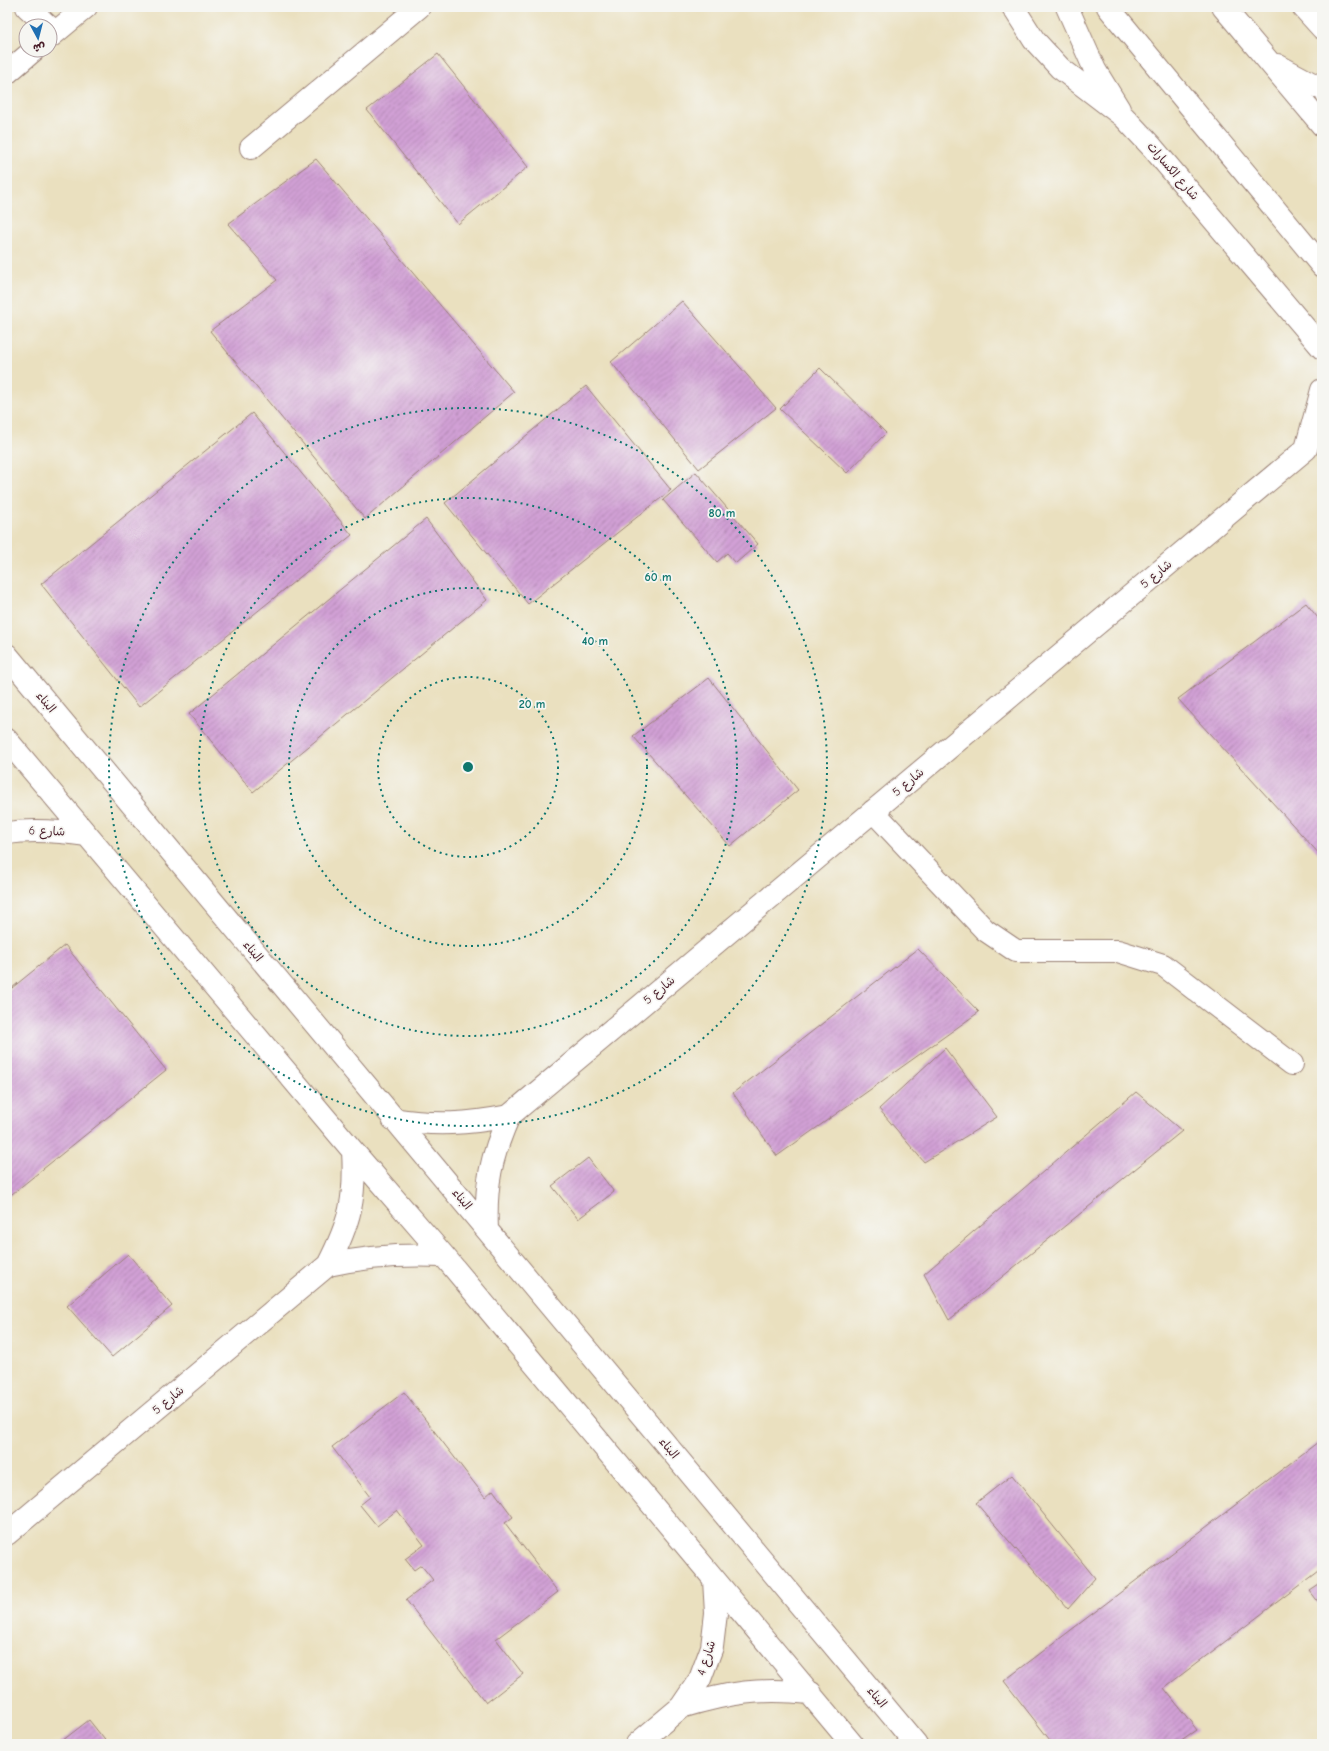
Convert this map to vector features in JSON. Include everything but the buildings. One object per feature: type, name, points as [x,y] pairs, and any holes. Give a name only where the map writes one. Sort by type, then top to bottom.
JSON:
[{"type":"street","points":[[27,7],[38,18]]},
{"type":"street","points":[[58,26],[86,7]]},
{"type":"street","points":[[251,148],[419,7]]},
{"type":"street","name":"شارع الكسارات","points":[[1013,7],[1034,40],[1060,68],[1124,117],[1152,146],[1322,348]]},
{"type":"street","points":[[1067,7],[1095,70],[1124,117]]},
{"type":"street","points":[[1108,7],[1322,266]]},
{"type":"street","points":[[1223,7],[1322,125]]},
{"type":"street","points":[[1303,7],[1322,28]]},
{"type":"street","points":[[7,73],[25,58]]},
{"type":"street","points":[[1268,61],[1322,89]]},
{"type":"street","name":"شارع 5","points":[[487,1230],[486,1200],[490,1171],[497,1143],[509,1116],[873,811],[1314,448],[1322,390]]},
{"type":"street","name":"البناء","points":[[7,655],[916,1744]]},
{"type":"street","points":[[7,740],[353,1151],[444,1256],[852,1744]]},
{"type":"street","points":[[873,811],[985,930],[1016,951],[1118,951],[1163,965],[1292,1064]]},
{"type":"street","name":"شارع 6","points":[[7,833],[28,830],[57,830],[86,835]]},
{"type":"street","name":"شارع 5","points":[[393,1119],[422,1124],[451,1124],[480,1122],[509,1116]]},
{"type":"street","name":"شارع 5","points":[[7,1534],[328,1265],[342,1238],[351,1210],[354,1181],[353,1151]]},
{"type":"street","name":"شارع 5","points":[[328,1265],[386,1255],[415,1254],[444,1256]]},
{"type":"street","name":"شارع 4","points":[[636,1744],[681,1707],[700,1679],[712,1647],[716,1614],[714,1580]]},
{"type":"street","name":"شارع 4","points":[[681,1707],[713,1697],[745,1691],[778,1690],[811,1694]]}]
